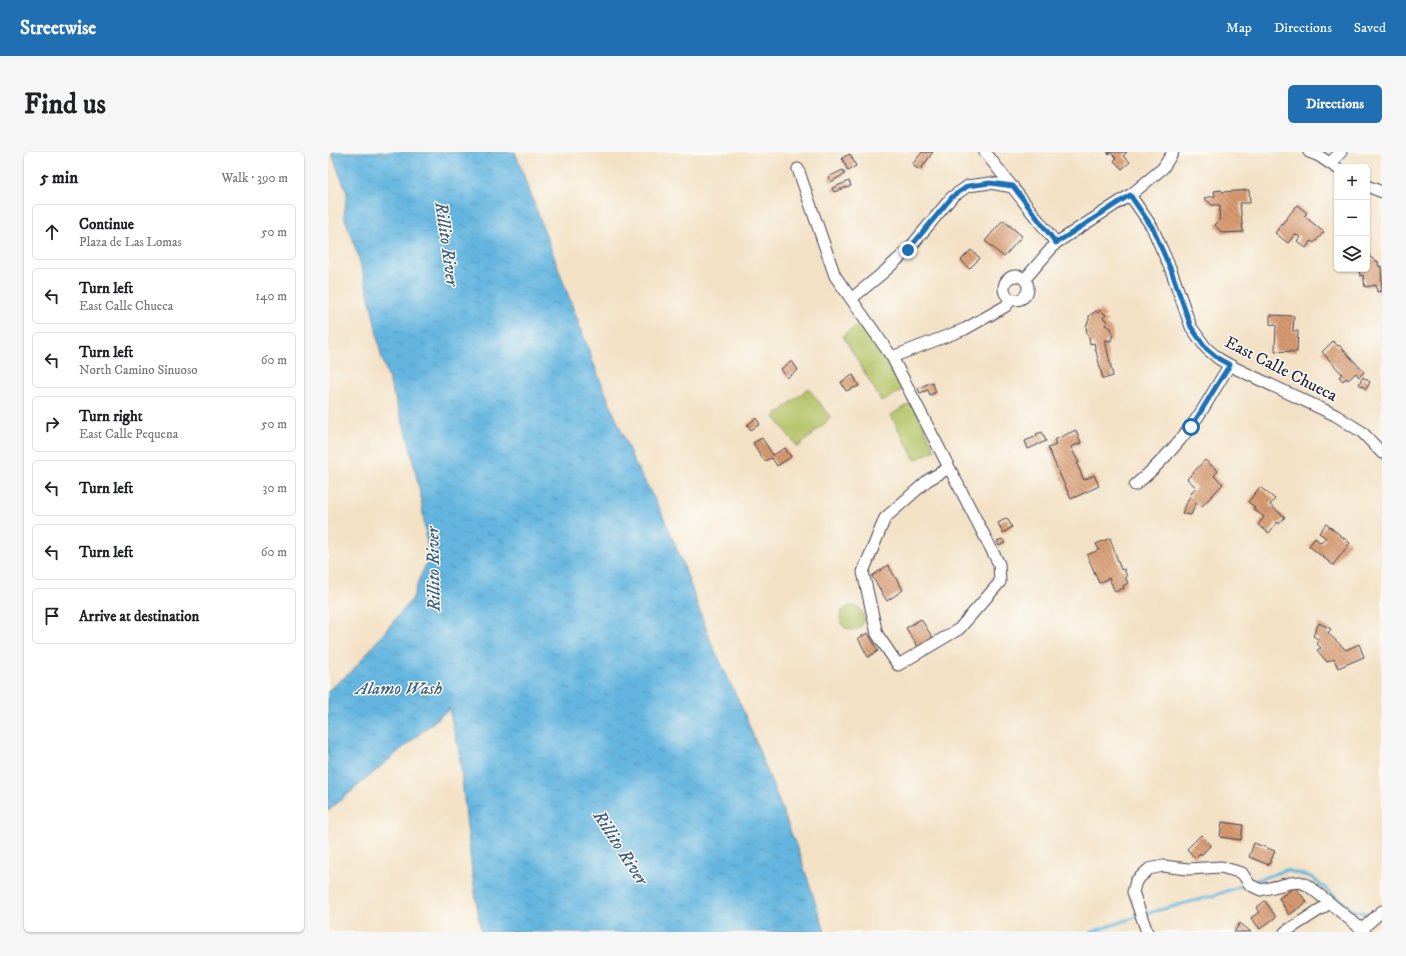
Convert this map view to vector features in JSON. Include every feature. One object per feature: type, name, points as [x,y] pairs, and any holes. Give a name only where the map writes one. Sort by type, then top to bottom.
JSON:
[{"type":"street","points":[[1026,280],[1056,243],[1130,195],[1163,168],[1173,152]]},
{"type":"street","points":[[1309,152],[1333,166],[1341,152]]},
{"type":"street","points":[[990,155],[1056,243]]},
{"type":"street","points":[[798,169],[835,276],[892,357],[999,564],[1000,582],[959,629],[898,665],[878,634],[863,572],[885,518],[928,480],[949,468]]},
{"type":"street","points":[[851,299],[908,250],[952,197],[968,186],[990,183],[1013,186]]},
{"type":"street","points":[[1370,187],[1382,192]]},
{"type":"street","name":"East Calle Chueca","points":[[1130,195],[1152,227],[1171,270],[1191,327],[1206,348],[1219,359],[1230,365],[1335,415],[1362,432],[1382,453]]},
{"type":"street","points":[[1019,276],[1026,280],[1029,287],[1026,295],[1019,300],[1011,299],[1004,290],[1004,286],[1008,279],[1019,276]]},
{"type":"street","points":[[892,357],[964,329],[1006,306],[1011,299]]},
{"type":"street","points":[[1135,485],[1150,473],[1191,427],[1230,365]]},
{"type":"street","points":[[1147,932],[1133,892],[1136,881],[1149,869],[1163,866],[1188,869],[1221,867],[1242,873],[1250,885],[1261,890],[1300,882],[1307,885],[1364,930],[1382,911]]},
{"type":"street","points":[[1285,932],[1330,903]]},
{"type":"green space","points":[[863,321],[904,389],[882,402],[843,336]]},
{"type":"green space","points":[[808,388],[831,418],[798,447],[774,417]]},
{"type":"green space","points":[[912,402],[935,450],[915,460],[891,415]]},
{"type":"green space","points":[[852,606],[860,610],[864,618],[860,626],[852,630],[844,626],[840,618],[844,610]]},
{"type":"water","points":[[331,152],[515,152],[595,367],[634,462],[659,507],[682,561],[710,640],[743,710],[800,856],[825,932],[481,932],[472,872],[459,752],[449,709],[328,811],[328,691],[353,670],[413,598],[419,579],[429,558],[420,493],[409,442],[381,355],[372,309],[358,255],[344,216],[347,193]]},
{"type":"building","points":[[922,152],[933,152],[920,170],[912,165]]},
{"type":"building","points":[[1110,152],[1127,152],[1123,156],[1130,162],[1122,169],[1114,161],[1116,158]]},
{"type":"building","points":[[850,154],[856,166],[848,171],[842,158]]},
{"type":"building","points":[[843,170],[845,174],[831,182],[828,177]]},
{"type":"building","points":[[849,181],[851,186],[834,192],[832,188]]},
{"type":"building","points":[[1221,190],[1223,192],[1249,190],[1250,203],[1240,203],[1243,232],[1222,233],[1215,225],[1219,221],[1220,205],[1212,205],[1204,198],[1215,196],[1214,191]]},
{"type":"building","points":[[1297,205],[1307,213],[1304,216],[1324,232],[1314,243],[1311,241],[1306,248],[1297,241],[1300,237],[1295,234],[1288,243],[1275,233]]},
{"type":"building","points":[[1003,220],[1022,236],[1004,257],[985,241]]},
{"type":"building","points":[[971,250],[980,258],[969,269],[961,260]]},
{"type":"building","points":[[1370,257],[1378,261],[1379,267],[1381,266],[1382,291],[1377,292],[1376,285],[1365,287],[1363,275],[1360,276],[1359,272],[1370,272]]},
{"type":"building","points":[[1100,310],[1106,315],[1103,318],[1108,321],[1105,325],[1111,328],[1113,334],[1111,341],[1105,340],[1113,376],[1103,379],[1094,343],[1090,344],[1086,326],[1089,316],[1096,311],[1098,313]]},
{"type":"building","points":[[1270,315],[1294,316],[1293,331],[1298,331],[1297,352],[1275,351],[1276,325],[1270,324]]},
{"type":"building","points":[[1333,341],[1338,346],[1339,345],[1364,372],[1359,377],[1356,373],[1348,380],[1346,378],[1343,381],[1339,377],[1342,374],[1322,352]]},
{"type":"building","points":[[792,361],[798,370],[787,378],[781,369]]},
{"type":"building","points":[[853,375],[859,386],[846,391],[841,382]]},
{"type":"building","points":[[1363,377],[1370,382],[1366,389],[1359,384]]},
{"type":"building","points":[[932,382],[936,392],[930,395],[928,390],[920,393],[918,388]]},
{"type":"building","points":[[756,418],[760,424],[751,430],[747,425]]},
{"type":"building","points":[[1076,430],[1081,443],[1071,447],[1079,463],[1077,464],[1084,480],[1094,475],[1099,486],[1071,499],[1048,448],[1056,445],[1054,440]]},
{"type":"building","points":[[1042,432],[1046,441],[1028,449],[1025,441]]},
{"type":"building","points":[[762,438],[773,455],[785,448],[791,457],[777,466],[772,458],[764,461],[753,443]]},
{"type":"building","points":[[1205,460],[1218,471],[1214,476],[1223,484],[1202,506],[1196,503],[1191,515],[1182,513],[1196,487],[1187,479]]},
{"type":"building","points":[[1260,487],[1275,499],[1270,505],[1285,517],[1279,524],[1277,522],[1269,533],[1258,525],[1264,517],[1253,509],[1255,507],[1248,502]]},
{"type":"building","points":[[1007,518],[1012,527],[1003,533],[998,523]]},
{"type":"building","points":[[1326,524],[1350,543],[1333,565],[1309,546],[1315,538],[1321,543],[1326,538],[1319,533]]},
{"type":"building","points":[[1110,538],[1121,570],[1124,569],[1127,577],[1125,577],[1128,583],[1123,586],[1124,588],[1115,592],[1109,578],[1099,583],[1087,555],[1099,550],[1096,544]]},
{"type":"building","points":[[1002,539],[1005,543],[999,546],[997,541]]},
{"type":"building","points":[[888,565],[903,590],[887,601],[872,576]]},
{"type":"building","points":[[921,619],[934,640],[919,649],[906,628]]},
{"type":"building","points":[[1319,623],[1331,629],[1328,633],[1346,650],[1359,644],[1364,657],[1338,668],[1334,659],[1327,662],[1317,650],[1321,648],[1317,644],[1319,640],[1313,636]]},
{"type":"building","points":[[868,633],[878,651],[868,657],[858,638]]},
{"type":"building","points":[[1222,822],[1243,825],[1241,840],[1220,837]]},
{"type":"building","points":[[1201,835],[1211,845],[1201,855],[1200,853],[1195,858],[1187,849]]},
{"type":"building","points":[[1254,843],[1275,851],[1269,865],[1249,857]]},
{"type":"building","points":[[1295,887],[1307,902],[1289,915],[1279,898]]},
{"type":"building","points":[[1265,901],[1276,917],[1260,929],[1251,918],[1259,912],[1256,908]]},
{"type":"building","points":[[1240,923],[1251,932],[1234,932]]},
{"type":"waterway","points":[[1251,882],[1286,870],[1311,877],[1354,911],[1374,915]]},
{"type":"waterway","points":[[1144,914],[1213,896],[1246,884]]},
{"type":"waterway","points":[[1092,932],[1139,916]]},
{"type":"route","points":[[908,250],[952,197],[968,186],[990,183],[1013,186],[1056,243],[1130,195],[1152,227],[1171,270],[1191,327],[1206,348],[1219,359],[1230,365],[1191,427]]},
{"type":"water label","name":"Rillito River","points":[[446,244]]},
{"type":"water label","name":"Rillito River","points":[[434,569]]},
{"type":"water label","name":"Alamo Wash","points":[[399,689]]},
{"type":"water label","name":"Rillito River","points":[[620,848]]}]
